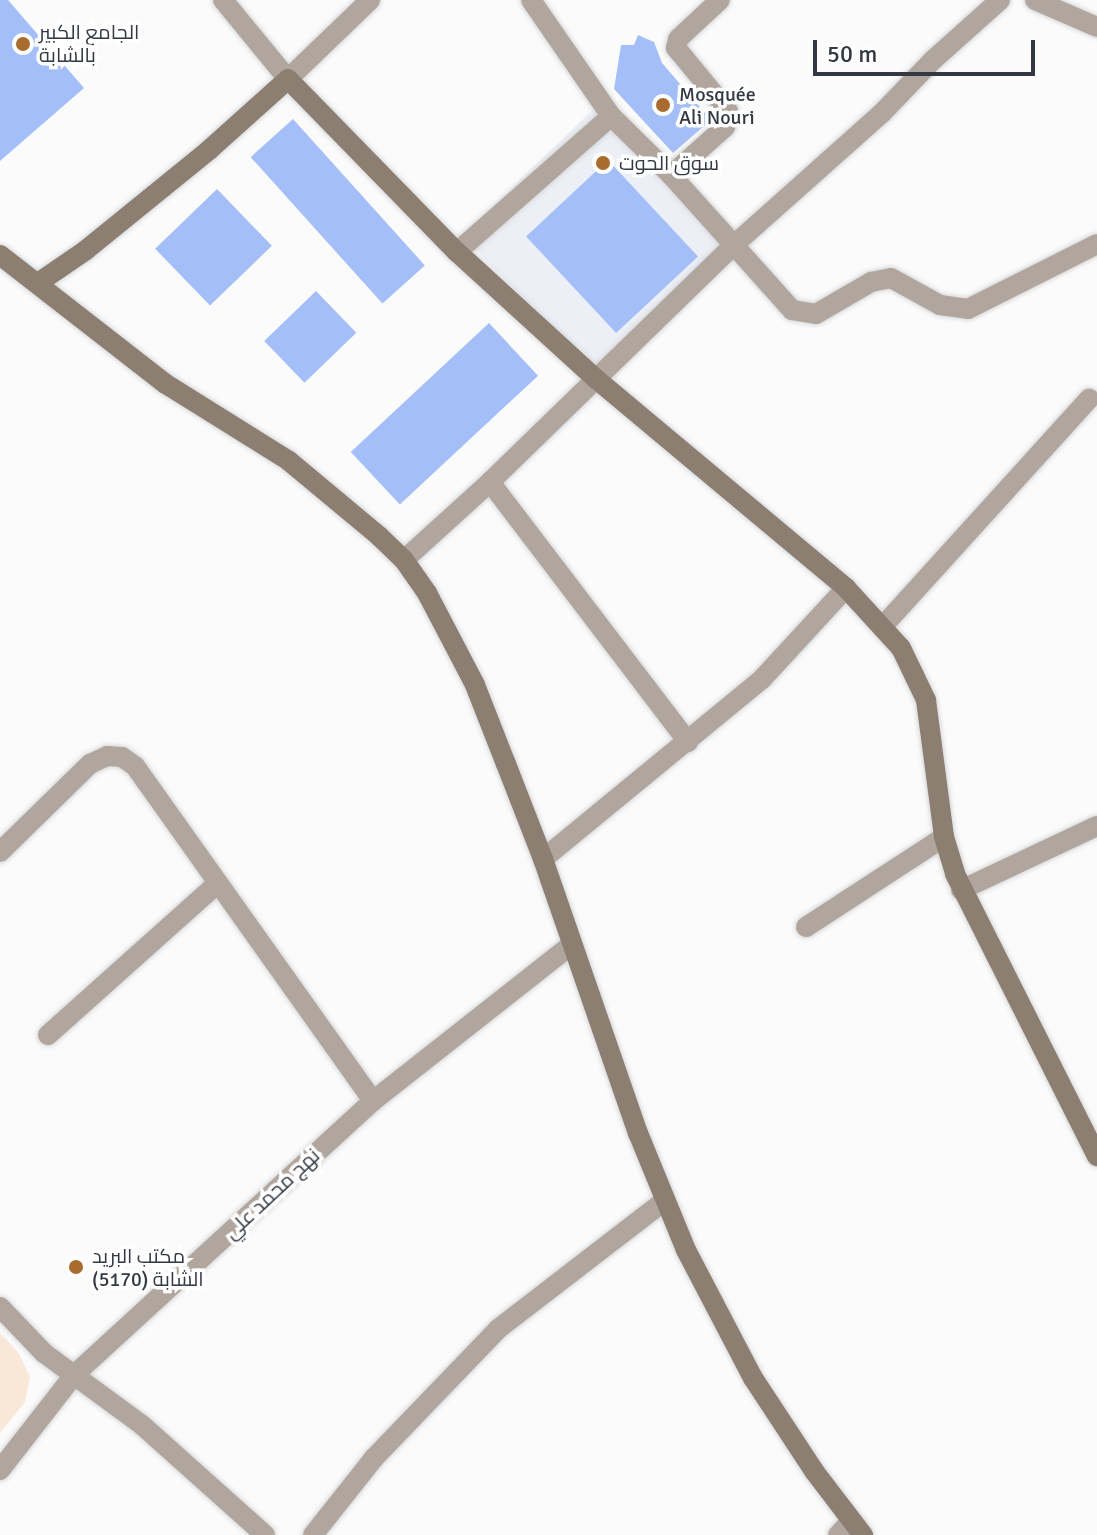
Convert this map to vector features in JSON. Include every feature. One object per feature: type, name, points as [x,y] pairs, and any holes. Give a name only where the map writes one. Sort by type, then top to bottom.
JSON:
[{"type":"street","points":[[223,0],[288,79],[457,252],[595,378],[846,588],[901,648],[926,700],[944,837],[961,890],[1097,1156]]},
{"type":"street","points":[[38,283],[198,160],[370,0]]},
{"type":"street","points":[[531,0],[611,116],[735,244],[779,299],[805,315],[829,309],[880,279],[904,283],[940,305],[968,309],[1097,244]]},
{"type":"street","points":[[671,175],[725,127],[728,118],[728,111],[676,48],[678,39],[720,0]]},
{"type":"street","points":[[404,560],[490,482],[735,244],[882,113],[933,60],[1000,0]]},
{"type":"street","points":[[1035,0],[1097,27]]},
{"type":"street","points":[[457,252],[611,116]]},
{"type":"street","points":[[0,255],[166,384],[289,461],[404,560],[448,630],[475,685],[543,859],[663,1202],[720,1321],[851,1530]]},
{"type":"street","points":[[883,626],[1089,399]]},
{"type":"street","points":[[490,482],[688,742]]},
{"type":"street","points":[[543,859],[762,679],[846,588]]},
{"type":"street","points":[[0,852],[90,764],[107,756],[122,757],[147,780],[373,1101]]},
{"type":"street","points":[[961,890],[1097,826]]},
{"type":"street","points":[[806,927],[944,837]]},
{"type":"street","points":[[48,1035],[218,883]]},
{"type":"street","name":"نهج محمد علي","points":[[0,1470],[74,1375],[373,1101],[571,945]]},
{"type":"street","points":[[313,1535],[374,1458],[498,1329],[663,1202]]},
{"type":"street","points":[[0,1307],[44,1353],[142,1425],[265,1535]]},
{"type":"shaded area","name":"سوق الحوت","points":[[607,96],[736,230],[592,369],[462,236]]},
{"type":"shaded area","points":[[0,1333],[18,1352],[30,1377],[25,1402],[0,1433]]},
{"type":"building","name":"الجامع الكبير بالشابة","points":[[0,0],[8,0],[84,88],[0,161]]},
{"type":"building","name":"Mosquée Ali Nouri","points":[[638,35],[654,42],[662,63],[711,120],[673,153],[614,89],[621,45],[634,45]]},
{"type":"building","points":[[293,119],[425,265],[382,304],[251,157]]},
{"type":"building","points":[[608,160],[698,257],[616,333],[526,236]]},
{"type":"building","points":[[217,189],[272,246],[210,306],[155,249]]},
{"type":"building","points":[[316,291],[356,333],[304,383],[264,341]]},
{"type":"building","points":[[489,323],[538,376],[400,505],[351,452]]},
{"type":"place","name":"الجامع الكبير بالشابة","points":[[23,44]]},
{"type":"place","name":"Mosquée Ali Nouri","points":[[663,105]]},
{"type":"place","name":"سوق الحوت","points":[[603,163]]},
{"type":"place","name":"مكتب البريد الشابة (5170)","points":[[76,1267]]}]
